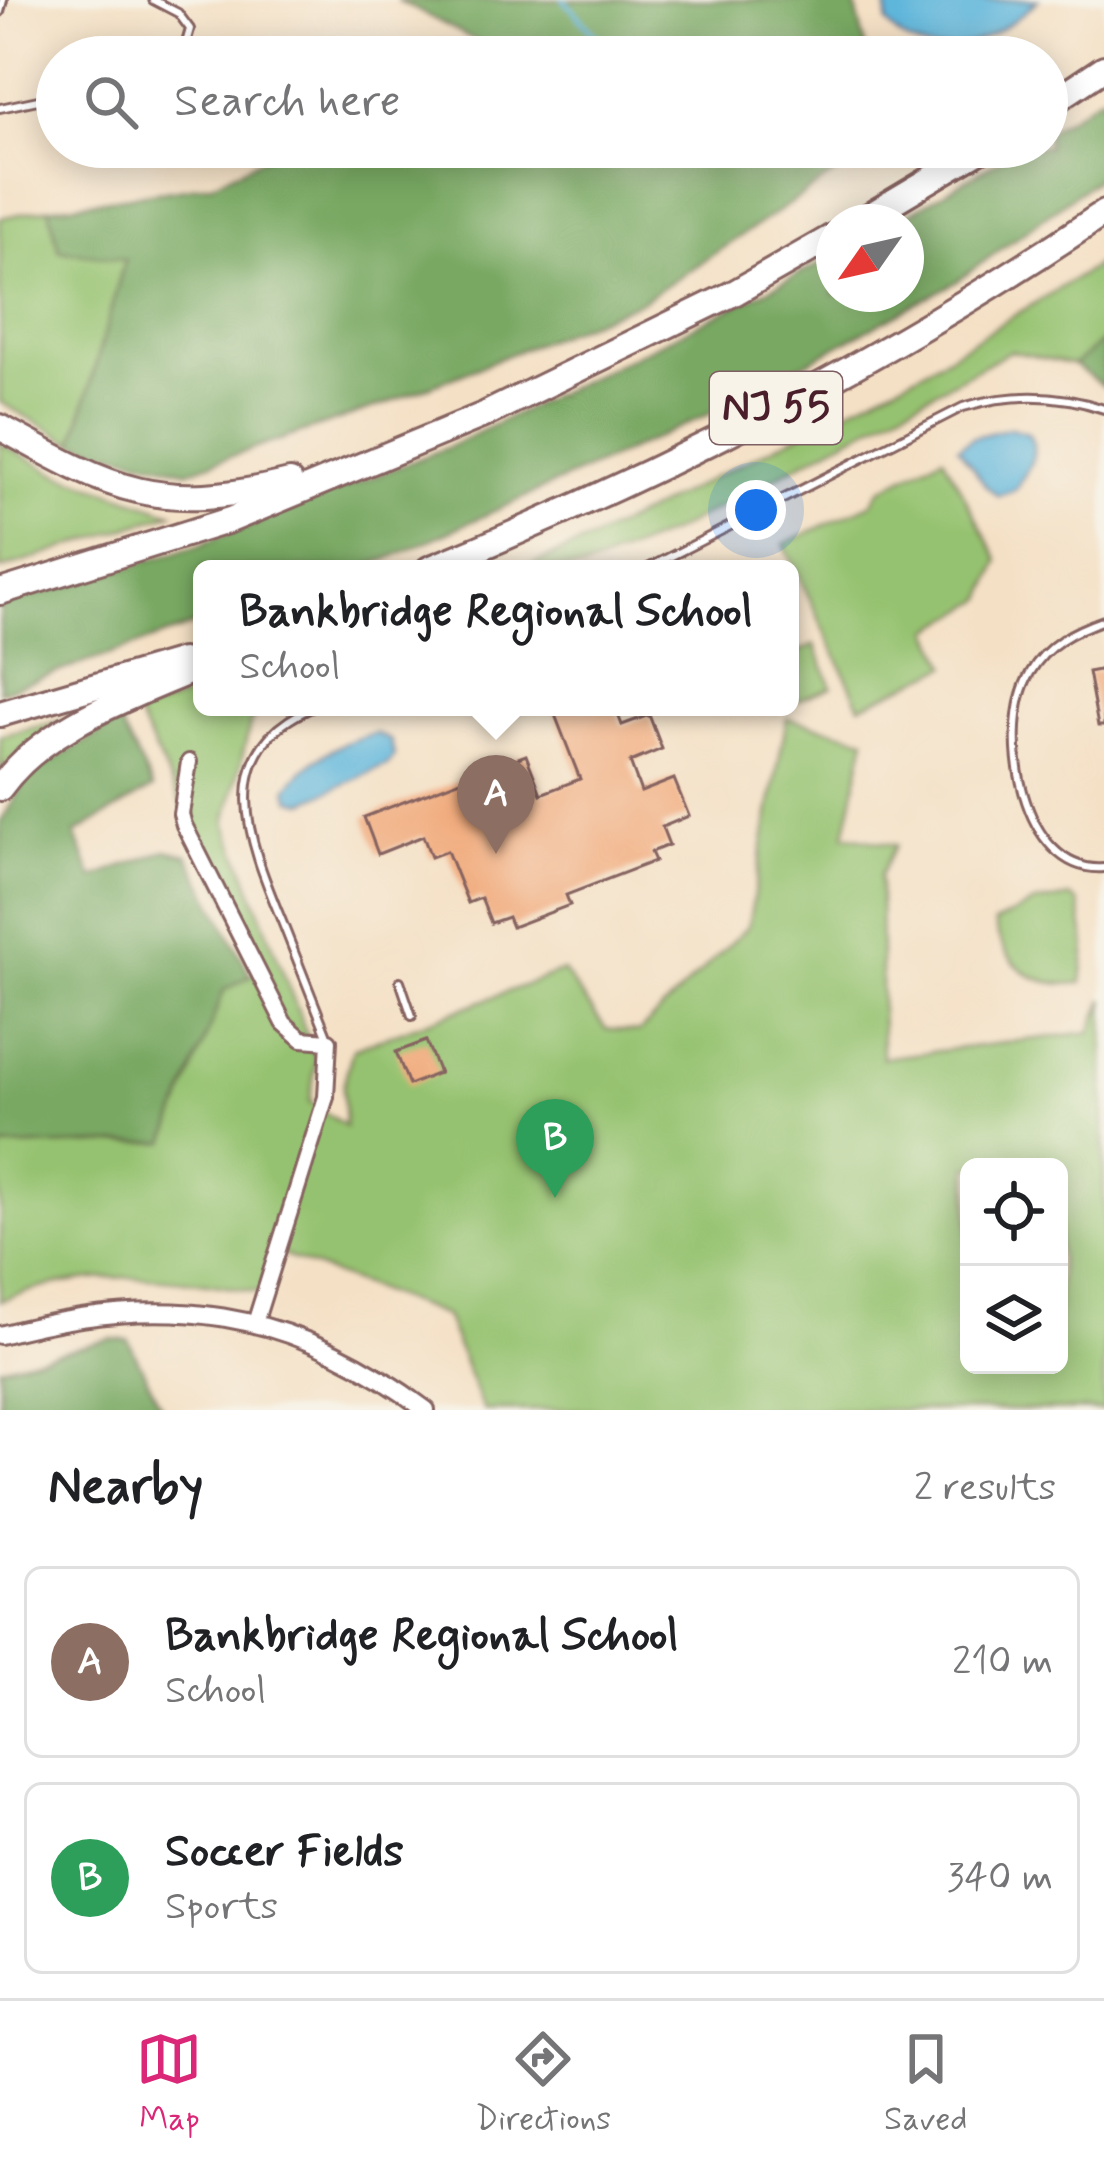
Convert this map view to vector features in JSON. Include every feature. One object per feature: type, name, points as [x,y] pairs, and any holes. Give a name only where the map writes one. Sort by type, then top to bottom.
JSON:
[{"type":"highway","points":[[1068,92],[1104,68]]},
{"type":"highway","points":[[889,204],[950,168]]},
{"type":"highway","name":"NJ 55","points":[[451,560],[572,510],[834,380],[1037,260],[1104,213]]},
{"type":"highway","name":"NJ 55","points":[[0,592],[230,520],[508,404],[734,293],[816,246]]},
{"type":"highway","points":[[0,427],[97,479],[152,495],[211,498],[308,477],[328,480]]},
{"type":"highway","points":[[0,714],[193,658]]},
{"type":"highway","points":[[0,788],[22,761],[63,731],[193,670]]},
{"type":"street","points":[[189,762],[181,814],[200,862],[284,1023],[302,1039],[329,1041],[326,1097],[256,1323]]},
{"type":"street","points":[[0,1335],[133,1310],[198,1311],[256,1323],[365,1370],[426,1410]]},
{"type":"lane","points":[[0,12],[3,0]]},
{"type":"lane","points":[[153,0],[185,20],[189,36]]},
{"type":"lane","points":[[0,108],[36,100]]},
{"type":"lane","points":[[664,560],[963,407],[1041,396],[1104,410]]},
{"type":"lane","points":[[1104,620],[1070,633],[1037,662],[1018,700],[1014,723],[1017,762],[1036,825],[1068,858],[1104,868]]},
{"type":"lane","points":[[298,716],[280,726],[259,753],[251,767],[245,808],[257,860],[329,1041]]},
{"type":"lane","points":[[400,981],[412,1016]]},
{"type":"green space","points":[[397,0],[854,0],[863,36],[467,36]]},
{"type":"green space","points":[[1104,94],[1104,173],[956,282],[924,299],[924,205],[986,168],[1068,168],[1068,117]]},
{"type":"green space","points":[[243,168],[844,168],[642,301],[386,404],[188,471],[74,443],[125,259],[59,250],[49,208],[211,184]]},
{"type":"green space","points":[[49,208],[59,250],[125,259],[74,443],[0,402],[0,218]]},
{"type":"green space","points":[[1104,261],[1104,340],[1074,365],[1010,351],[675,531],[606,560],[543,560],[591,540],[923,371]]},
{"type":"green space","points":[[816,266],[816,312],[900,312],[716,411],[388,559],[193,560],[193,626],[0,692],[0,606],[199,545],[449,447]]},
{"type":"green space","points":[[1104,340],[1104,387],[1074,365]]},
{"type":"green space","points":[[0,443],[56,473],[172,513],[0,570]]},
{"type":"green space","points":[[943,456],[999,561],[984,599],[931,630],[948,666],[860,706],[799,576],[799,560],[792,560],[784,544],[872,503],[881,489]]},
{"type":"green space","points":[[815,645],[832,687],[799,700],[799,651]]},
{"type":"green space","points":[[193,694],[193,716],[255,716],[226,822],[316,1059],[310,1102],[345,1126],[343,1086],[353,1049],[563,971],[606,1029],[639,1032],[748,926],[787,718],[866,738],[845,835],[896,845],[880,875],[882,1058],[1091,1032],[1104,999],[1104,1410],[483,1410],[445,1316],[280,1254],[267,1294],[165,1279],[100,1278],[0,1301],[0,1147],[166,1141],[224,989],[264,968],[137,715]]},
{"type":"green space","points":[[61,721],[0,769],[0,736]]},
{"type":"green space","points":[[119,722],[153,788],[75,834],[93,878],[166,850],[188,855],[251,976],[224,990],[166,1142],[0,1147],[0,824],[28,775]]},
{"type":"green space","points":[[1071,897],[1079,903],[1086,945],[1082,983],[1051,982],[1025,972],[1006,952],[994,923],[1035,903]]},
{"type":"green space","points":[[111,1339],[128,1340],[163,1410],[0,1410],[0,1367]]},
{"type":"water","points":[[887,0],[1038,0],[988,36],[901,36],[887,23]]},
{"type":"water","points":[[1010,428],[1028,433],[1033,455],[1015,490],[998,496],[958,447],[974,437]]},
{"type":"water","points":[[376,733],[391,741],[394,756],[389,764],[305,802],[291,800],[287,789],[315,761]]},
{"type":"building","points":[[1104,669],[1104,726],[1098,726],[1088,672]]},
{"type":"building","points":[[556,716],[618,716],[622,725],[649,716],[662,749],[630,762],[641,792],[674,779],[689,816],[662,827],[669,845],[651,852],[655,861],[566,895],[570,905],[512,927],[508,917],[491,923],[481,898],[468,903],[447,851],[431,857],[423,836],[378,854],[364,817],[526,755],[541,794],[580,779]]},
{"type":"building","points":[[426,1041],[439,1073],[409,1085],[396,1052]]},
{"type":"waterway","points":[[564,0],[597,36]]},
{"type":"waterway","points":[[1097,271],[1104,276]]},
{"type":"place","name":"Bankbridge Regional School","points":[[496,854]]},
{"type":"place","name":"Soccer Fields","points":[[555,1198]]}]
